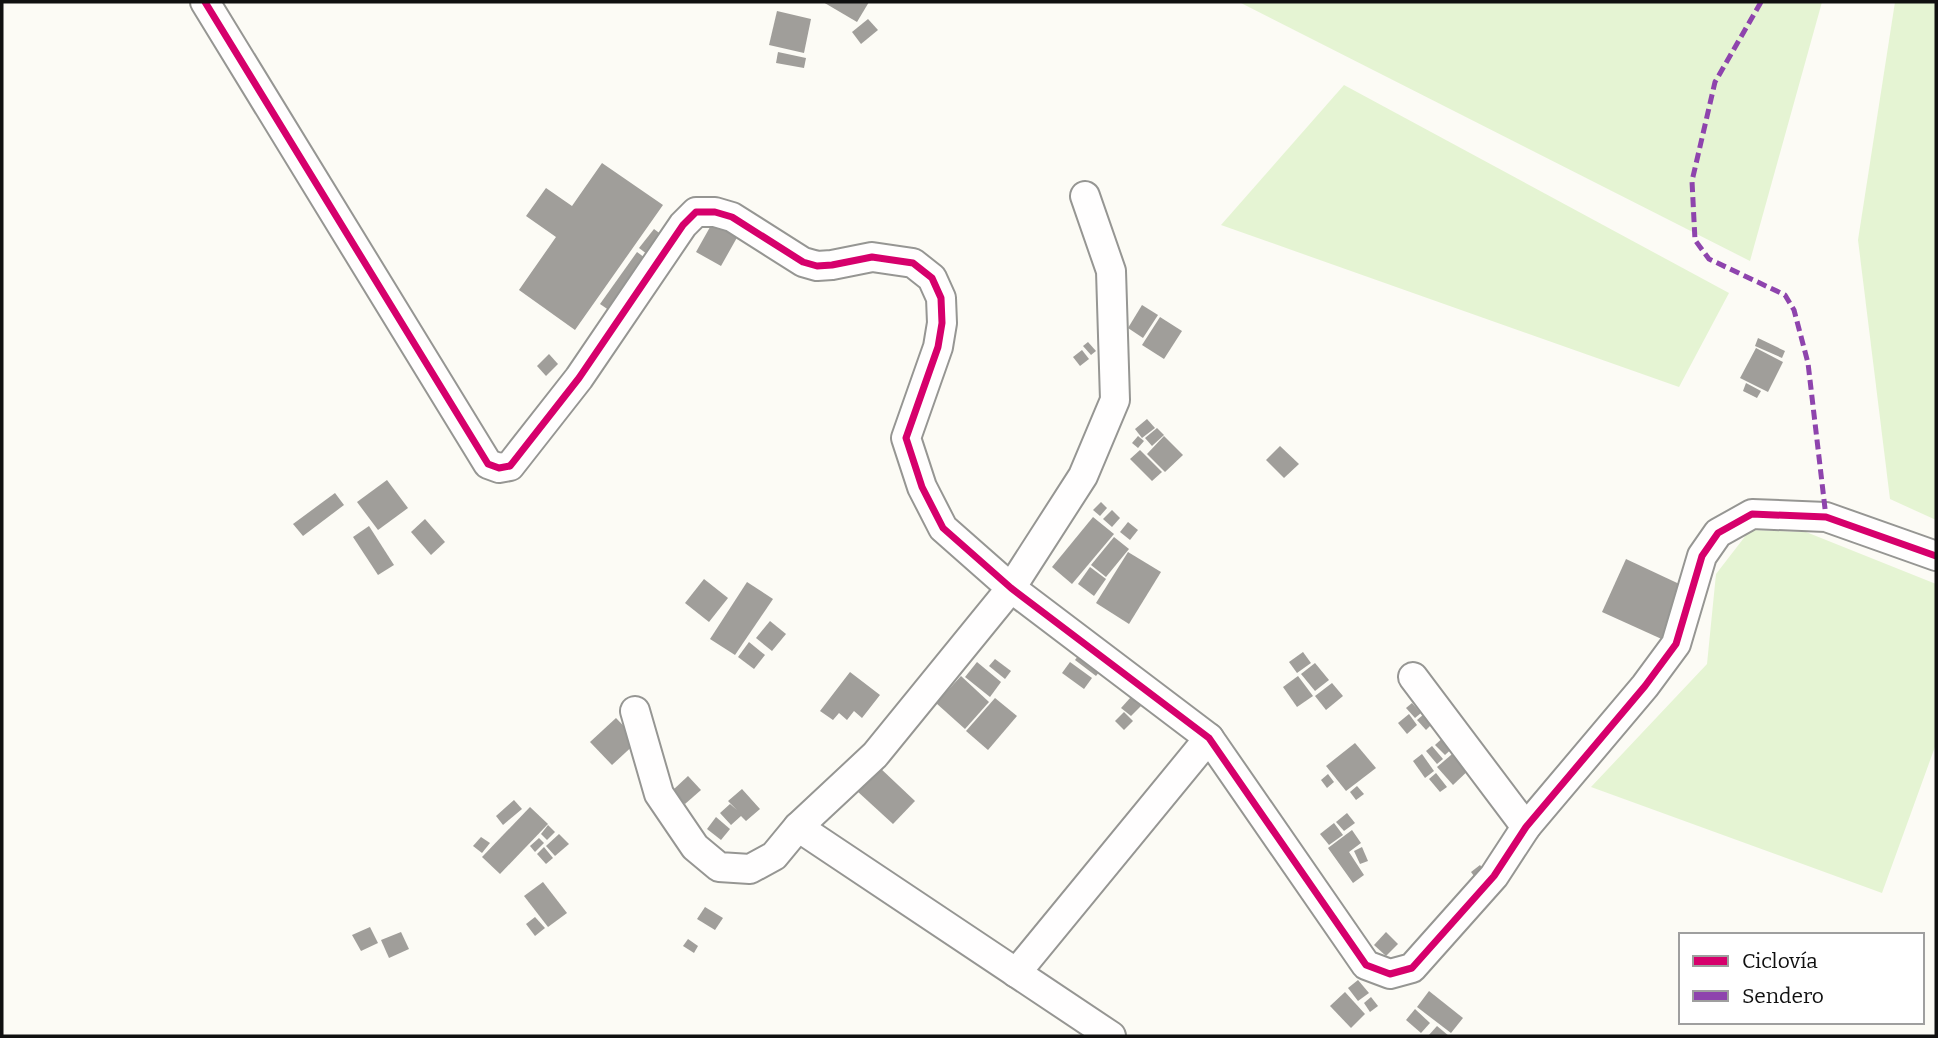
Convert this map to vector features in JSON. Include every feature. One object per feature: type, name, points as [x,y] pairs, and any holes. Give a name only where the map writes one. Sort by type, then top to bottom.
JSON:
[{"type":"street","points":[[205,2],[488,464],[499,468],[510,466],[579,377],[683,225],[696,212],[715,212],[732,217],[803,262],[817,266],[872,257],[913,262],[932,278],[941,298],[942,323],[938,347],[906,438],[922,487],[943,528],[1011,588],[1209,738],[1366,965],[1390,974],[1412,968],[1494,876],[1527,827],[1645,686],[1676,644],[1702,556],[1718,533],[1752,513],[1826,517],[1936,556]]},
{"type":"street","points":[[635,711],[659,794],[695,847],[719,867],[750,869],[774,856],[798,827],[875,755],[1011,588],[1083,476],[1115,400],[1111,271],[1085,196]]},
{"type":"street","points":[[1413,677],[1527,827]]},
{"type":"street","points":[[1016,973],[1209,738]]},
{"type":"street","points":[[798,827],[1111,1036]]},
{"type":"green space","points":[[1239,2],[1822,2],[1750,261]]},
{"type":"green space","points":[[1895,2],[1936,2],[1936,520],[1890,499],[1858,240]]},
{"type":"green space","points":[[1344,85],[1729,293],[1679,387],[1221,225]]},
{"type":"green space","points":[[1750,530],[1806,532],[1936,584],[1936,744],[1882,893],[1591,787],[1707,664],[1716,574]]},
{"type":"building","points":[[823,2],[869,2],[857,22]]},
{"type":"building","points":[[777,11],[811,19],[804,53],[769,45]]},
{"type":"building","points":[[868,19],[878,30],[861,44],[852,32]]},
{"type":"building","points":[[778,52],[806,58],[804,68],[776,63]]},
{"type":"building","points":[[602,163],[663,205],[575,330],[519,290],[556,237],[526,216],[546,188],[572,206]]},
{"type":"building","points":[[714,220],[739,234],[721,266],[696,252]]},
{"type":"building","points":[[654,229],[666,238],[651,257],[639,248]]},
{"type":"building","points":[[637,252],[652,263],[616,315],[600,304]]},
{"type":"building","points":[[1142,305],[1158,315],[1143,338],[1128,328]]},
{"type":"building","points":[[1160,317],[1182,331],[1164,359],[1142,345]]},
{"type":"building","points":[[1758,338],[1785,351],[1782,358],[1755,346]]},
{"type":"building","points":[[1088,342],[1096,351],[1091,355],[1083,346]]},
{"type":"building","points":[[1756,348],[1783,362],[1768,392],[1740,378]]},
{"type":"building","points":[[1082,350],[1089,359],[1080,366],[1073,357]]},
{"type":"building","points":[[549,354],[558,364],[546,376],[537,366]]},
{"type":"building","points":[[1746,383],[1761,391],[1757,398],[1743,391]]},
{"type":"building","points":[[1147,419],[1155,428],[1142,438],[1135,429]]},
{"type":"building","points":[[1157,428],[1164,435],[1152,446],[1145,438]]},
{"type":"building","points":[[1138,436],[1144,441],[1138,448],[1132,443]]},
{"type":"building","points":[[1164,436],[1183,455],[1165,472],[1147,454]]},
{"type":"building","points":[[1280,446],[1299,464],[1284,478],[1266,460]]},
{"type":"building","points":[[1140,450],[1162,472],[1152,481],[1130,459]]},
{"type":"building","points":[[387,480],[408,508],[378,530],[357,502]]},
{"type":"building","points":[[335,493],[344,505],[303,536],[293,524]]},
{"type":"building","points":[[1101,502],[1107,508],[1100,516],[1093,510]]},
{"type":"building","points":[[1112,510],[1120,518],[1112,527],[1103,519]]},
{"type":"building","points":[[1093,517],[1114,534],[1072,584],[1052,567]]},
{"type":"building","points":[[425,519],[445,542],[431,555],[411,532]]},
{"type":"building","points":[[1128,522],[1138,530],[1130,540],[1120,532]]},
{"type":"building","points":[[369,526],[394,565],[378,575],[353,537]]},
{"type":"building","points":[[1114,537],[1129,549],[1106,577],[1091,565]]},
{"type":"building","points":[[1128,552],[1161,572],[1129,624],[1096,603]]},
{"type":"building","points":[[1626,559],[1690,589],[1666,641],[1602,612]]},
{"type":"building","points":[[1090,567],[1106,579],[1094,596],[1078,584]]},
{"type":"building","points":[[704,579],[728,598],[709,622],[685,603]]},
{"type":"building","points":[[747,582],[773,599],[735,655],[710,639]]},
{"type":"building","points":[[770,621],[786,634],[772,651],[756,638]]},
{"type":"building","points":[[749,642],[765,655],[754,669],[738,657]]},
{"type":"building","points":[[1085,647],[1106,663],[1096,676],[1075,660]]},
{"type":"building","points":[[1303,652],[1311,663],[1297,673],[1289,662]]},
{"type":"building","points":[[995,659],[1011,671],[1005,679],[989,666]]},
{"type":"building","points":[[977,662],[1001,682],[990,697],[965,677]]},
{"type":"building","points":[[1070,662],[1092,678],[1084,689],[1062,673]]},
{"type":"building","points":[[1315,663],[1329,680],[1315,691],[1301,674]]},
{"type":"building","points":[[850,672],[880,695],[862,718],[854,711],[847,720],[839,713],[833,720],[820,711]]},
{"type":"building","points":[[961,676],[989,702],[965,729],[936,703]]},
{"type":"building","points":[[1298,676],[1313,696],[1297,707],[1283,687]]},
{"type":"building","points":[[1332,683],[1343,696],[1326,710],[1315,696]]},
{"type":"building","points":[[1131,697],[1141,706],[1131,716],[1121,708]]},
{"type":"building","points":[[995,698],[1017,716],[988,750],[966,731]]},
{"type":"building","points":[[1412,703],[1421,713],[1415,718],[1406,708]]},
{"type":"building","points":[[1124,712],[1133,721],[1124,730],[1115,721]]},
{"type":"building","points":[[1409,714],[1417,725],[1407,734],[1398,723]]},
{"type":"building","points":[[1424,714],[1433,723],[1426,730],[1417,720]]},
{"type":"building","points":[[616,718],[638,741],[612,765],[590,742]]},
{"type":"building","points":[[1447,734],[1457,744],[1445,755],[1435,745]]},
{"type":"building","points":[[1355,743],[1376,768],[1346,791],[1326,766]]},
{"type":"building","points":[[1432,746],[1443,759],[1437,764],[1426,751]]},
{"type":"building","points":[[1458,749],[1473,766],[1453,785],[1437,767]]},
{"type":"building","points":[[1422,754],[1434,771],[1425,778],[1413,761]]},
{"type":"building","points":[[879,767],[915,801],[893,824],[857,791]]},
{"type":"building","points":[[1436,773],[1447,787],[1440,792],[1429,779]]},
{"type":"building","points":[[1328,774],[1334,782],[1327,788],[1321,780]]},
{"type":"building","points":[[688,776],[701,790],[685,804],[673,790]]},
{"type":"building","points":[[1357,786],[1364,794],[1356,800],[1350,792]]},
{"type":"building","points":[[742,789],[760,809],[746,821],[741,816],[731,825],[720,813],[730,804],[737,810],[728,801]]},
{"type":"building","points":[[514,800],[522,809],[503,825],[496,816]]},
{"type":"building","points":[[530,807],[548,824],[500,874],[482,857]]},
{"type":"building","points":[[1347,813],[1355,823],[1344,831],[1336,822]]},
{"type":"building","points":[[716,817],[730,829],[721,840],[707,829]]},
{"type":"building","points":[[1334,823],[1343,835],[1329,845],[1320,834]]},
{"type":"building","points":[[548,825],[555,832],[547,840],[541,834]]},
{"type":"building","points":[[1352,830],[1361,843],[1349,852],[1364,875],[1353,883],[1328,848]]},
{"type":"building","points":[[559,834],[569,844],[555,856],[546,846]]},
{"type":"building","points":[[481,837],[490,843],[482,853],[473,846]]},
{"type":"building","points":[[539,838],[544,843],[535,852],[530,846]]},
{"type":"building","points":[[544,847],[553,858],[546,864],[537,854]]},
{"type":"building","points":[[1362,847],[1368,861],[1360,864],[1354,851]]},
{"type":"building","points":[[1480,865],[1486,873],[1477,880],[1471,872]]},
{"type":"building","points":[[543,882],[567,913],[548,927],[524,896]]},
{"type":"building","points":[[705,907],[723,918],[715,930],[697,919]]},
{"type":"building","points":[[535,917],[545,928],[535,936],[526,924]]},
{"type":"building","points":[[370,927],[378,943],[361,951],[352,935]]},
{"type":"building","points":[[401,932],[409,949],[389,958],[381,940]]},
{"type":"building","points":[[1386,932],[1398,944],[1386,956],[1374,945]]},
{"type":"building","points":[[688,939],[698,946],[694,953],[683,946]]},
{"type":"building","points":[[1358,980],[1369,993],[1358,1001],[1348,988]]},
{"type":"building","points":[[1429,991],[1463,1018],[1451,1033],[1417,1007]]},
{"type":"building","points":[[1345,992],[1365,1014],[1351,1028],[1330,1006]]},
{"type":"building","points":[[1371,997],[1378,1006],[1370,1012],[1364,1003]]},
{"type":"building","points":[[1415,1009],[1430,1023],[1421,1033],[1406,1020]]},
{"type":"building","points":[[1437,1026],[1449,1036],[1428,1036]]},
{"type":"marked path","points":[[1761,2],[1715,82],[1692,181],[1695,240],[1709,259],[1785,295],[1794,310],[1808,363],[1826,517]]},
{"type":"cycle path","points":[[205,2],[488,464],[499,468],[510,466],[579,378],[683,225],[696,212],[715,212],[732,217],[803,262],[817,266],[872,257],[913,263],[932,278],[941,298],[942,323],[938,347],[906,438],[922,487],[943,528],[1011,588],[1209,738],[1366,965],[1390,974],[1412,968],[1494,876],[1526,827],[1645,686],[1676,644],[1702,556],[1718,533],[1752,514],[1826,517],[1936,556]]}]
